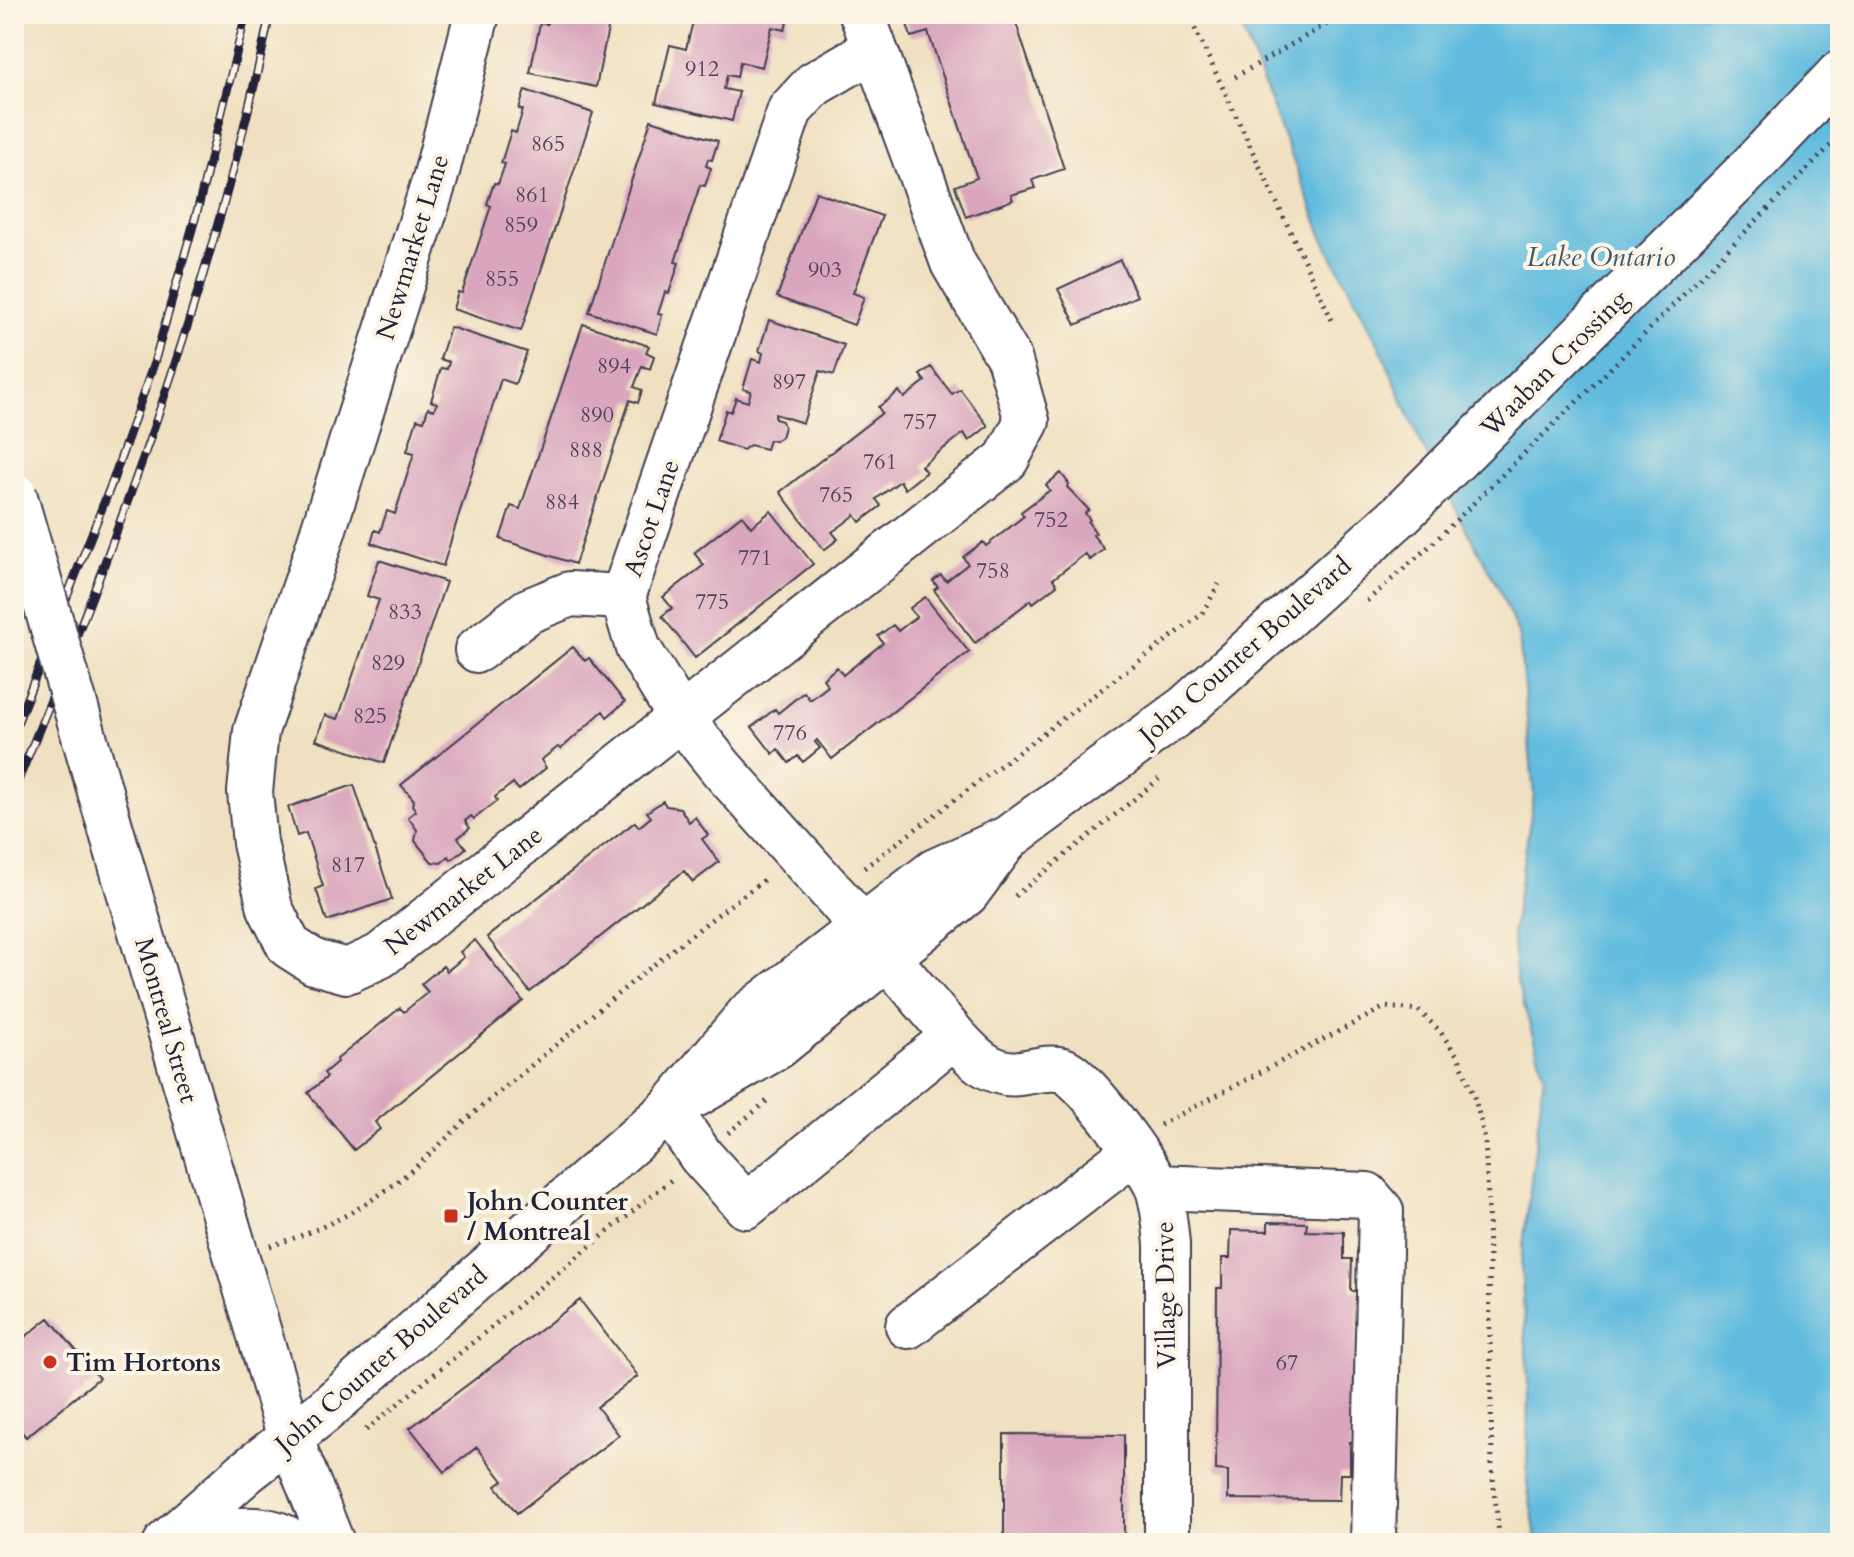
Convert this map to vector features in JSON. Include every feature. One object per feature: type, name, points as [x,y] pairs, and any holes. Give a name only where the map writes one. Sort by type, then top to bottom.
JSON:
[{"type":"main road","name":"Newmarket Lane","points":[[477,14],[435,179],[256,731],[250,792],[255,843],[270,908],[289,946],[314,962],[347,971],[380,956],[1006,460],[1027,421],[1009,358],[953,263],[868,32]]},
{"type":"main road","name":"Ascot Lane","points":[[868,32],[790,110],[623,597],[638,648],[681,718],[748,800],[875,942]]},
{"type":"main road","name":"Waaban Crossing","points":[[1401,514],[1746,172],[1840,73]]},
{"type":"main road","name":"Montreal Street","points":[[14,494],[290,1438],[332,1543]]},
{"type":"main road","name":"John Counter Boulevard","points":[[167,1543],[669,1110],[749,1014],[967,893],[1008,838],[1185,708],[1401,514]]},
{"type":"main road","points":[[477,650],[528,611],[570,594],[623,597]]},
{"type":"main road","name":"Village Drive","points":[[875,942],[974,1058],[996,1072],[1018,1074],[1041,1068],[1066,1070],[1084,1086],[1146,1169],[1165,1213],[1167,1244],[1167,1543]]},
{"type":"main road","points":[[669,1110],[701,1156],[746,1206],[954,1036]]},
{"type":"main road","points":[[908,1326],[1146,1169],[1367,1195],[1381,1211],[1373,1543]]},
{"type":"main road","points":[[167,1543],[229,1529],[283,1534],[293,1543]]},
{"type":"path","points":[[1188,14],[1332,320]]},
{"type":"path","points":[[1235,77],[1344,14]]},
{"type":"path","points":[[1432,544],[1840,136]]},
{"type":"path","points":[[864,868],[1202,614],[1219,584]]},
{"type":"path","points":[[269,1247],[314,1233],[392,1186],[464,1120],[712,918],[764,880]]},
{"type":"path","points":[[362,1433],[773,1096]]},
{"type":"water","name":"Lake Ontario","points":[[1236,14],[1840,14],[1840,1543],[1537,1543],[1527,1483],[1528,1382],[1521,1262],[1544,1075],[1517,981],[1512,936],[1534,795],[1519,636],[1500,591],[1421,444],[1380,347],[1325,242]]},
{"type":"building","points":[[542,14],[611,14],[596,87],[530,73],[540,23],[547,24],[548,18],[541,17]]},
{"type":"building","points":[[695,14],[789,14],[785,30],[772,27],[762,67],[740,62],[737,77],[727,75],[724,89],[739,92],[732,121],[656,103],[670,45],[686,49]]},
{"type":"building","points":[[904,14],[1013,14],[1064,169],[1032,180],[1035,188],[1011,195],[1013,200],[966,217],[955,186],[977,178],[928,32],[911,37]]},
{"type":"building","points":[[525,90],[593,113],[521,331],[453,309],[458,292],[462,293],[491,206],[487,204],[494,183],[498,184],[505,164],[501,163],[511,131],[516,133]]},
{"type":"building","points":[[651,120],[718,141],[712,160],[708,159],[706,166],[711,168],[705,186],[700,185],[675,262],[679,263],[658,314],[662,315],[657,334],[589,312]]},
{"type":"building","points":[[816,192],[882,216],[853,293],[864,297],[854,325],[777,297]]},
{"type":"building","points":[[1120,260],[1137,296],[1076,325],[1058,289]]},
{"type":"building","points":[[769,320],[844,345],[834,375],[820,371],[803,423],[775,414],[775,419],[782,421],[784,427],[781,437],[775,441],[769,440],[766,449],[750,445],[743,450],[716,441],[726,410],[731,412],[736,398],[748,402],[751,391],[743,389],[752,359],[761,362],[763,353],[759,351]]},
{"type":"building","points":[[583,324],[649,346],[646,352],[654,356],[650,369],[642,366],[634,387],[642,390],[638,403],[630,400],[575,564],[500,539],[511,506],[520,509]]},
{"type":"building","points":[[450,327],[527,352],[515,384],[501,379],[443,566],[371,543],[375,530],[380,532],[387,511],[395,514],[414,453],[407,451],[417,419],[424,421],[428,408],[434,410],[437,403],[431,401],[441,368],[447,369],[449,362],[440,359]]},
{"type":"building","points":[[931,367],[952,394],[960,389],[988,426],[969,441],[964,433],[921,466],[926,472],[905,489],[900,481],[876,499],[881,506],[860,522],[855,515],[832,532],[838,539],[824,550],[780,492],[882,413],[878,407],[899,391],[904,398],[925,381],[920,375]]},
{"type":"building","points":[[1061,473],[1069,484],[1067,487],[1089,510],[1085,513],[1096,533],[1093,535],[1104,549],[1090,560],[1085,554],[1053,579],[1057,585],[1033,603],[1031,600],[975,643],[934,590],[938,587],[933,581],[941,575],[946,581],[968,564],[963,557],[983,542],[986,546],[1024,516],[1021,512],[1050,490],[1046,485]]},
{"type":"building","points":[[771,511],[813,564],[695,658],[662,616],[672,608],[663,597],[704,565],[694,553],[742,515],[751,527]]},
{"type":"building","points":[[379,560],[446,582],[384,763],[316,740],[325,715],[338,719],[379,600],[367,596]]},
{"type":"building","points":[[925,597],[969,652],[832,759],[817,740],[815,742],[820,748],[803,762],[798,756],[789,763],[778,749],[773,754],[752,727],[775,709],[778,713],[804,692],[810,700],[828,686],[823,679],[837,667],[843,675],[883,643],[878,636],[893,625],[898,631],[916,617],[910,608]]},
{"type":"building","points":[[573,647],[585,661],[589,658],[625,702],[607,717],[603,711],[561,749],[558,747],[541,760],[546,768],[519,790],[513,783],[495,797],[497,801],[474,819],[471,816],[465,821],[470,828],[458,838],[466,848],[451,860],[449,856],[441,863],[432,862],[415,841],[417,830],[408,817],[416,811],[412,805],[414,800],[401,785]]},
{"type":"building","points":[[354,785],[392,899],[327,921],[316,889],[323,886],[306,833],[297,836],[288,807]]},
{"type":"building","points":[[663,801],[666,806],[680,808],[689,822],[695,817],[708,835],[702,839],[719,862],[693,882],[684,871],[530,992],[487,937],[635,822],[639,827],[651,817],[647,812]]},
{"type":"building","points":[[475,940],[523,1001],[375,1122],[380,1129],[354,1150],[308,1093],[327,1077],[324,1073],[336,1060],[400,1008],[404,1012],[428,992],[421,984],[443,966],[447,971],[464,957],[460,952]]},
{"type":"building","points":[[1268,1222],[1307,1223],[1306,1231],[1344,1232],[1344,1259],[1352,1259],[1351,1291],[1358,1291],[1356,1442],[1350,1442],[1350,1474],[1340,1474],[1339,1500],[1228,1499],[1228,1471],[1216,1470],[1217,1288],[1222,1288],[1222,1258],[1230,1258],[1231,1230],[1268,1231]]},
{"type":"building","points":[[580,1300],[638,1376],[597,1407],[619,1435],[517,1513],[496,1486],[503,1481],[477,1447],[445,1472],[410,1428]]},
{"type":"building","name":"Tim Hortons","points":[[49,1318],[99,1378],[26,1437],[14,1423],[14,1346]]},
{"type":"building","points":[[1004,1434],[1124,1435],[1124,1543],[1004,1543]]},
{"type":"railway","points":[[14,731],[113,480],[154,363],[198,208],[246,14]]},
{"type":"railway","points":[[14,790],[90,600],[160,408],[221,213],[270,14]]},
{"type":"place","name":"John Counter / Montreal","points":[[451,1216]]},
{"type":"place","name":"Tim Hortons","points":[[50,1362]]}]
